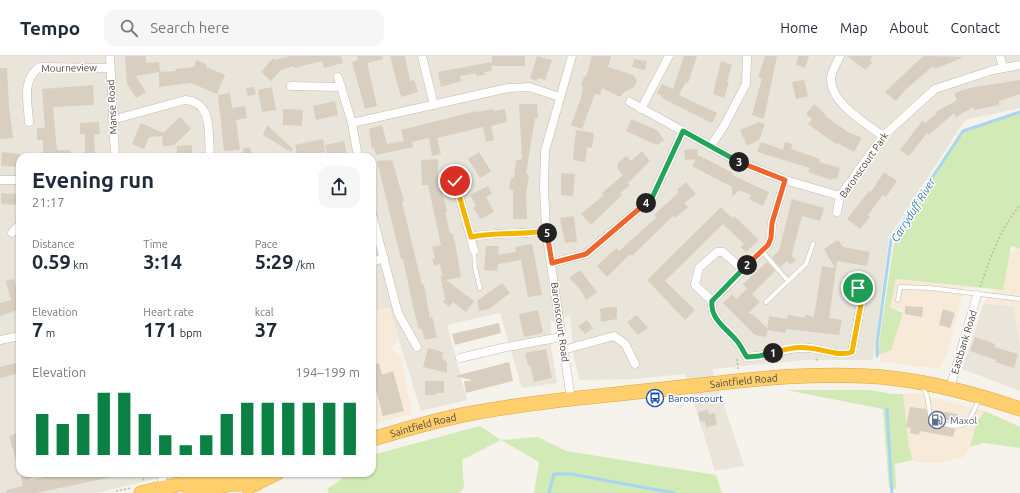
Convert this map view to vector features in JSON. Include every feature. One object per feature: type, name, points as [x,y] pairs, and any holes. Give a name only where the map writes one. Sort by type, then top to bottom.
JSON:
[{"type":"highway","name":"Saintfield Road","points":[[376,438],[436,421],[468,414],[571,399],[732,382],[819,375],[866,376],[921,382],[950,388],[1020,409]]},
{"type":"highway","points":[[141,493],[210,477]]},
{"type":"highway","points":[[232,493],[269,477]]},
{"type":"highway","points":[[190,493],[231,484],[256,484]]},
{"type":"street","name":"Manse Road","points":[[110,56],[115,153]]},
{"type":"street","points":[[422,56],[434,105]]},
{"type":"street","name":"Baronscourt Road","points":[[571,399],[561,337],[552,263],[546,231],[544,187],[545,151],[572,56]]},
{"type":"street","points":[[641,109],[669,56]]},
{"type":"street","points":[[710,146],[724,126],[746,84],[747,56]]},
{"type":"street","points":[[840,56],[831,78],[832,91],[840,102],[858,118],[883,136]]},
{"type":"street","points":[[1000,56],[1003,68]]},
{"type":"street","name":"Baronscourt Park","points":[[837,212],[840,196],[883,136],[935,89],[1003,68],[1020,65]]},
{"type":"street","name":"Mourneview","points":[[29,122],[27,88],[30,76],[35,70],[40,67],[110,68]]},
{"type":"street","points":[[338,77],[352,123],[357,153]]},
{"type":"street","points":[[291,86],[341,87]]},
{"type":"street","points":[[352,123],[508,88],[530,87],[560,97]]},
{"type":"street","points":[[112,120],[185,100],[194,101],[201,105],[206,113],[210,153]]},
{"type":"street","points":[[630,102],[737,161],[785,180],[840,196]]},
{"type":"street","points":[[552,263],[586,254],[652,198],[683,131]]},
{"type":"street","points":[[457,170],[455,181],[474,250]]},
{"type":"street","points":[[0,180],[16,180]]},
{"type":"street","points":[[785,180],[772,223],[771,238],[768,245],[742,269],[712,301],[711,309],[713,316],[738,342],[747,357],[759,356],[789,348],[808,348],[846,354],[852,352],[861,304],[858,288]]},
{"type":"street","points":[[12,233],[16,228]]},
{"type":"street","points":[[376,229],[398,313],[417,347]]},
{"type":"street","points":[[471,237],[488,234],[532,233],[546,231]]},
{"type":"street","points":[[712,301],[695,285],[699,268],[717,252],[723,252],[742,269]]},
{"type":"street","points":[[376,261],[384,258]]},
{"type":"street","name":"Eastbank Road","points":[[950,388],[977,295]]},
{"type":"street","points":[[563,350],[614,336],[625,344],[635,364]]},
{"type":"street","points":[[0,340],[16,337]]},
{"type":"street","points":[[460,358],[482,349],[561,337]]},
{"type":"street","points":[[162,477],[164,488]]},
{"type":"lane","points":[[766,302],[806,264],[813,244]]},
{"type":"lane","points":[[474,250],[475,268],[480,288]]},
{"type":"lane","points":[[761,251],[788,281]]},
{"type":"lane","points":[[898,300],[900,287],[930,288],[977,295],[1020,299]]},
{"type":"lane","points":[[921,382],[927,396],[931,420],[940,423],[958,426],[967,422],[981,397]]},
{"type":"path","points":[[977,295],[994,247],[1007,222],[1020,205]]},
{"type":"shaded area","points":[[0,56],[1020,56],[1020,108],[965,120],[889,237],[873,360],[806,360],[712,369],[744,466],[715,471],[685,374],[634,379],[580,380],[574,359],[570,316],[551,322],[551,346],[557,383],[522,388],[500,313],[447,325],[467,400],[421,411],[389,308],[376,310],[376,153],[16,153],[16,477],[163,477],[97,493],[0,493]]},
{"type":"shaded area","points":[[1020,245],[1019,340],[1014,307],[984,303],[1001,278],[999,265]]},
{"type":"shaded area","points":[[895,279],[965,287],[946,356],[939,369],[881,362],[880,355],[891,350],[904,311],[890,307]]},
{"type":"shaded area","points":[[984,303],[1014,307],[1020,340],[1020,391],[962,369]]},
{"type":"shaded area","points":[[389,308],[399,340],[390,347],[401,357],[412,414],[376,423],[376,310]]},
{"type":"shaded area","points":[[917,393],[985,411],[977,422],[970,447],[964,457],[944,462],[922,463],[913,460],[909,448],[902,401],[903,394]]},
{"type":"green space","points":[[1020,112],[1020,249],[1011,246],[1003,290],[896,279],[890,307],[903,313],[891,350],[877,356],[894,243],[963,131]]},
{"type":"green space","points":[[786,390],[870,390],[892,394],[903,394],[909,448],[913,460],[895,464],[896,489],[889,488],[883,409]]},
{"type":"green space","points":[[985,411],[1020,427],[1020,448],[984,443],[970,447],[977,422]]},
{"type":"green space","points":[[480,426],[501,440],[462,460],[464,488],[459,493],[329,493],[327,489],[342,479],[342,477],[376,477],[376,454]]},
{"type":"green space","points":[[538,437],[566,451],[716,475],[722,493],[534,493],[539,462],[501,440]]},
{"type":"building","points":[[125,56],[146,56],[146,63],[159,62],[160,72],[136,76],[146,92],[136,98],[127,83]]},
{"type":"building","points":[[290,56],[341,56],[343,63],[324,68],[322,61],[294,68],[294,66],[281,70],[271,81],[261,72],[273,58],[275,60]]},
{"type":"building","points":[[357,56],[382,56],[383,59],[367,63],[377,106],[365,109],[352,62],[358,60]]},
{"type":"building","points":[[390,56],[405,56],[410,81],[414,80],[418,92],[401,97]]},
{"type":"building","points":[[492,56],[525,56],[525,66],[492,66]]},
{"type":"building","points":[[537,56],[552,60],[545,80],[538,78],[537,81],[530,78]]},
{"type":"building","points":[[592,56],[611,56],[608,67],[633,75],[637,81],[634,87],[623,93],[620,97],[602,88],[600,95],[595,94],[582,129],[571,125],[581,98],[583,87],[581,87],[584,76],[586,77]]},
{"type":"building","points":[[684,56],[697,56],[688,83],[686,82],[679,95],[717,113],[712,123],[662,98],[662,96],[657,93],[662,84],[673,89]]},
{"type":"building","points":[[765,56],[777,56],[764,119],[752,115],[762,78],[758,77]]},
{"type":"building","points":[[798,56],[809,56],[805,68],[796,65]]},
{"type":"building","points":[[847,56],[873,56],[870,60],[872,62],[866,70]]},
{"type":"building","points":[[925,56],[964,57],[935,69],[933,66],[905,90],[896,101],[885,92],[920,59]]},
{"type":"building","points":[[634,59],[647,61],[645,70],[632,67]]},
{"type":"building","points":[[196,60],[206,64],[206,67],[225,75],[217,94],[191,83],[159,87],[159,72],[176,71],[175,69],[194,67]]},
{"type":"building","points":[[721,61],[732,65],[724,98],[713,94]]},
{"type":"building","points":[[491,62],[492,71],[484,72],[485,75],[476,76],[476,73],[460,76],[461,81],[441,87],[438,72]]},
{"type":"building","points":[[0,68],[7,68],[9,107],[13,138],[0,139]]},
{"type":"building","points":[[804,80],[808,96],[796,99],[792,82]]},
{"type":"building","points":[[1020,80],[1020,94],[999,101],[999,105],[974,110],[973,107],[956,117],[954,113],[929,135],[927,133],[909,156],[900,150],[922,121],[925,123],[937,113],[936,112],[957,100],[954,94],[962,90],[975,87]]},
{"type":"building","points":[[93,85],[94,105],[53,107],[57,150],[70,150],[70,153],[43,153],[43,140],[37,140],[37,128],[45,128],[42,89]]},
{"type":"building","points":[[254,87],[256,94],[248,96],[246,88]]},
{"type":"building","points":[[272,87],[276,110],[262,112],[258,90]]},
{"type":"building","points":[[230,93],[232,108],[245,106],[247,118],[236,120],[240,150],[224,151],[218,95]]},
{"type":"building","points":[[335,101],[338,115],[316,120],[313,106]]},
{"type":"building","points":[[519,104],[537,104],[538,118],[535,118],[526,174],[529,175],[526,195],[527,219],[513,219],[513,190],[509,189],[511,178],[514,178],[516,160],[522,159]]},
{"type":"building","points":[[814,104],[826,115],[825,116],[848,132],[862,138],[854,152],[837,143],[836,144],[808,124],[812,119],[806,114]]},
{"type":"building","points":[[283,109],[303,110],[302,126],[283,125]]},
{"type":"building","points":[[493,109],[493,111],[505,109],[507,122],[491,126],[494,140],[486,142],[483,127],[437,138],[441,154],[432,156],[429,138],[412,142],[413,147],[376,155],[374,148],[372,149],[369,129],[382,125],[387,144],[404,141],[401,130],[476,111]]},
{"type":"building","points":[[180,117],[191,129],[174,145],[163,146],[162,136],[149,137],[144,149],[132,144],[141,123],[163,133]]},
{"type":"building","points":[[631,119],[657,130],[664,140],[657,145],[626,131]]},
{"type":"building","points":[[99,122],[100,134],[94,134],[95,153],[85,153],[85,134],[80,134],[80,123]]},
{"type":"building","points":[[759,122],[765,124],[759,140],[747,146],[740,130]]},
{"type":"building","points":[[267,125],[293,149],[291,152],[263,135]]},
{"type":"building","points":[[576,130],[594,133],[592,148],[587,147],[585,162],[573,160]]},
{"type":"building","points":[[323,139],[325,152],[296,153],[295,145]]},
{"type":"building","points":[[344,141],[346,153],[327,153],[325,145]]},
{"type":"building","points":[[761,142],[783,150],[785,142],[792,144],[791,149],[820,159],[819,162],[840,168],[837,179],[833,178],[832,180],[825,178],[808,172],[810,168],[757,152]]},
{"type":"building","points":[[192,145],[192,153],[177,153],[177,146]]},
{"type":"building","points":[[250,147],[251,153],[244,153],[243,148]]},
{"type":"building","points":[[697,149],[698,155],[733,173],[732,175],[769,192],[763,206],[749,199],[751,195],[739,190],[732,197],[732,187],[692,166],[696,159],[685,160],[684,150]]},
{"type":"building","points":[[642,151],[650,161],[628,183],[630,185],[620,193],[622,195],[591,225],[581,214],[604,195],[602,193],[623,175],[617,168],[618,163],[626,156],[631,161]]},
{"type":"building","points":[[2,152],[16,154],[16,167],[1,166]]},
{"type":"building","points":[[479,152],[491,171],[480,178],[468,159]]},
{"type":"building","points":[[438,159],[438,188],[441,187],[447,211],[445,212],[450,233],[452,233],[456,247],[461,277],[446,280],[474,301],[466,312],[453,302],[450,307],[443,302],[445,299],[440,275],[443,277],[440,264],[434,266],[432,259],[435,258],[432,247],[441,245],[428,185],[422,185],[421,160]]},
{"type":"building","points":[[392,160],[404,201],[402,202],[422,285],[424,284],[430,319],[432,316],[437,337],[425,340],[422,329],[419,329],[414,311],[403,259],[401,259],[377,161]]},
{"type":"building","points":[[884,172],[897,181],[886,197],[883,195],[868,215],[870,217],[860,229],[847,219],[869,191],[871,192]]},
{"type":"building","points":[[561,173],[575,174],[573,196],[561,195]]},
{"type":"building","points":[[686,182],[696,194],[684,203],[688,207],[675,218],[673,216],[632,256],[630,254],[607,277],[597,266],[616,248],[619,251],[656,218],[654,215],[679,192],[677,190]]},
{"type":"building","points":[[488,186],[492,194],[486,197],[494,212],[480,219],[473,207],[476,206],[470,195]]},
{"type":"building","points":[[1,193],[16,194],[16,205],[1,204]]},
{"type":"building","points":[[792,199],[824,208],[820,221],[802,216],[792,256],[796,260],[790,265],[787,261],[780,267],[772,257],[779,251]]},
{"type":"building","points":[[721,207],[732,218],[734,216],[759,240],[746,252],[741,247],[744,244],[723,224],[665,281],[695,310],[685,320],[647,280]]},
{"type":"building","points":[[574,216],[577,242],[565,243],[560,218]]},
{"type":"building","points":[[838,240],[843,247],[870,252],[867,266],[837,261],[829,318],[842,320],[839,335],[786,329],[785,333],[767,330],[769,316],[787,319],[788,315],[805,318],[806,315],[814,317],[822,266],[835,268],[824,249]]},
{"type":"building","points":[[532,244],[542,295],[528,297],[521,260],[498,264],[497,271],[484,270],[486,246],[499,246],[498,255],[516,252],[515,247]]},
{"type":"building","points":[[767,262],[775,271],[752,294],[760,302],[748,313],[752,314],[768,329],[766,337],[755,335],[723,303],[732,294],[736,299],[747,289],[743,284]]},
{"type":"building","points":[[580,270],[597,292],[586,300],[580,289],[569,278]]},
{"type":"building","points":[[14,279],[16,288],[16,310],[0,316],[0,303],[11,300],[6,281]]},
{"type":"building","points":[[502,283],[510,293],[489,309],[479,311],[477,301]]},
{"type":"building","points":[[905,306],[923,307],[922,317],[905,314]]},
{"type":"building","points":[[617,307],[617,319],[601,322],[600,309]]},
{"type":"building","points":[[943,309],[955,313],[950,328],[939,325]]},
{"type":"building","points":[[538,310],[543,333],[524,337],[519,314]]},
{"type":"building","points":[[637,315],[648,328],[638,335],[627,322]]},
{"type":"building","points":[[587,320],[593,328],[585,334],[578,326]]},
{"type":"building","points":[[499,323],[501,333],[455,345],[452,334]]},
{"type":"building","points":[[975,337],[995,344],[994,347],[1018,354],[1014,368],[995,362],[996,360],[970,351]]},
{"type":"building","points":[[428,348],[443,352],[442,358],[447,362],[447,373],[423,367]]},
{"type":"building","points":[[546,349],[552,378],[534,382],[530,365],[528,365],[525,353]]},
{"type":"building","points":[[509,362],[513,381],[466,393],[464,381],[471,380],[455,376]]},
{"type":"building","points":[[16,363],[16,374],[0,378],[0,367]]},
{"type":"building","points":[[379,363],[382,375],[393,371],[404,411],[383,416],[376,390],[376,364]]},
{"type":"building","points":[[425,381],[444,381],[444,393],[425,395]]},
{"type":"building","points":[[910,407],[926,409],[930,423],[955,429],[953,437],[920,431],[919,435],[910,433],[911,428],[906,427]]},
{"type":"building","points":[[708,410],[709,414],[715,413],[717,425],[706,427],[705,421],[700,422],[698,412]]},
{"type":"building","points":[[933,410],[958,414],[956,422],[934,417]]},
{"type":"building","points":[[16,433],[16,460],[9,436]]},
{"type":"building","points":[[21,477],[31,477],[31,480],[46,477],[112,477],[36,493],[7,493],[6,490],[23,486]]},
{"type":"waterway","name":"Carryduff River","points":[[877,356],[877,343],[891,240],[963,131],[1020,112]]},
{"type":"waterway","name":"Carryduff River","points":[[887,409],[892,493]]},
{"type":"waterway","name":"Carryduff River","points":[[549,493],[554,474],[571,474],[674,493]]},
{"type":"place","name":"Baronscourt","points":[[655,398]]},
{"type":"place","name":"Maxol","points":[[937,420]]},
{"type":"route","points":[[455,181],[471,237],[488,234],[532,233],[546,231],[552,263],[586,254],[652,198],[683,131],[737,161],[785,180],[772,223],[771,238],[768,245],[742,269],[712,301],[711,309],[713,316],[738,342],[747,357],[759,356],[789,348],[808,348],[846,354],[852,352],[861,304],[858,288]]}]
